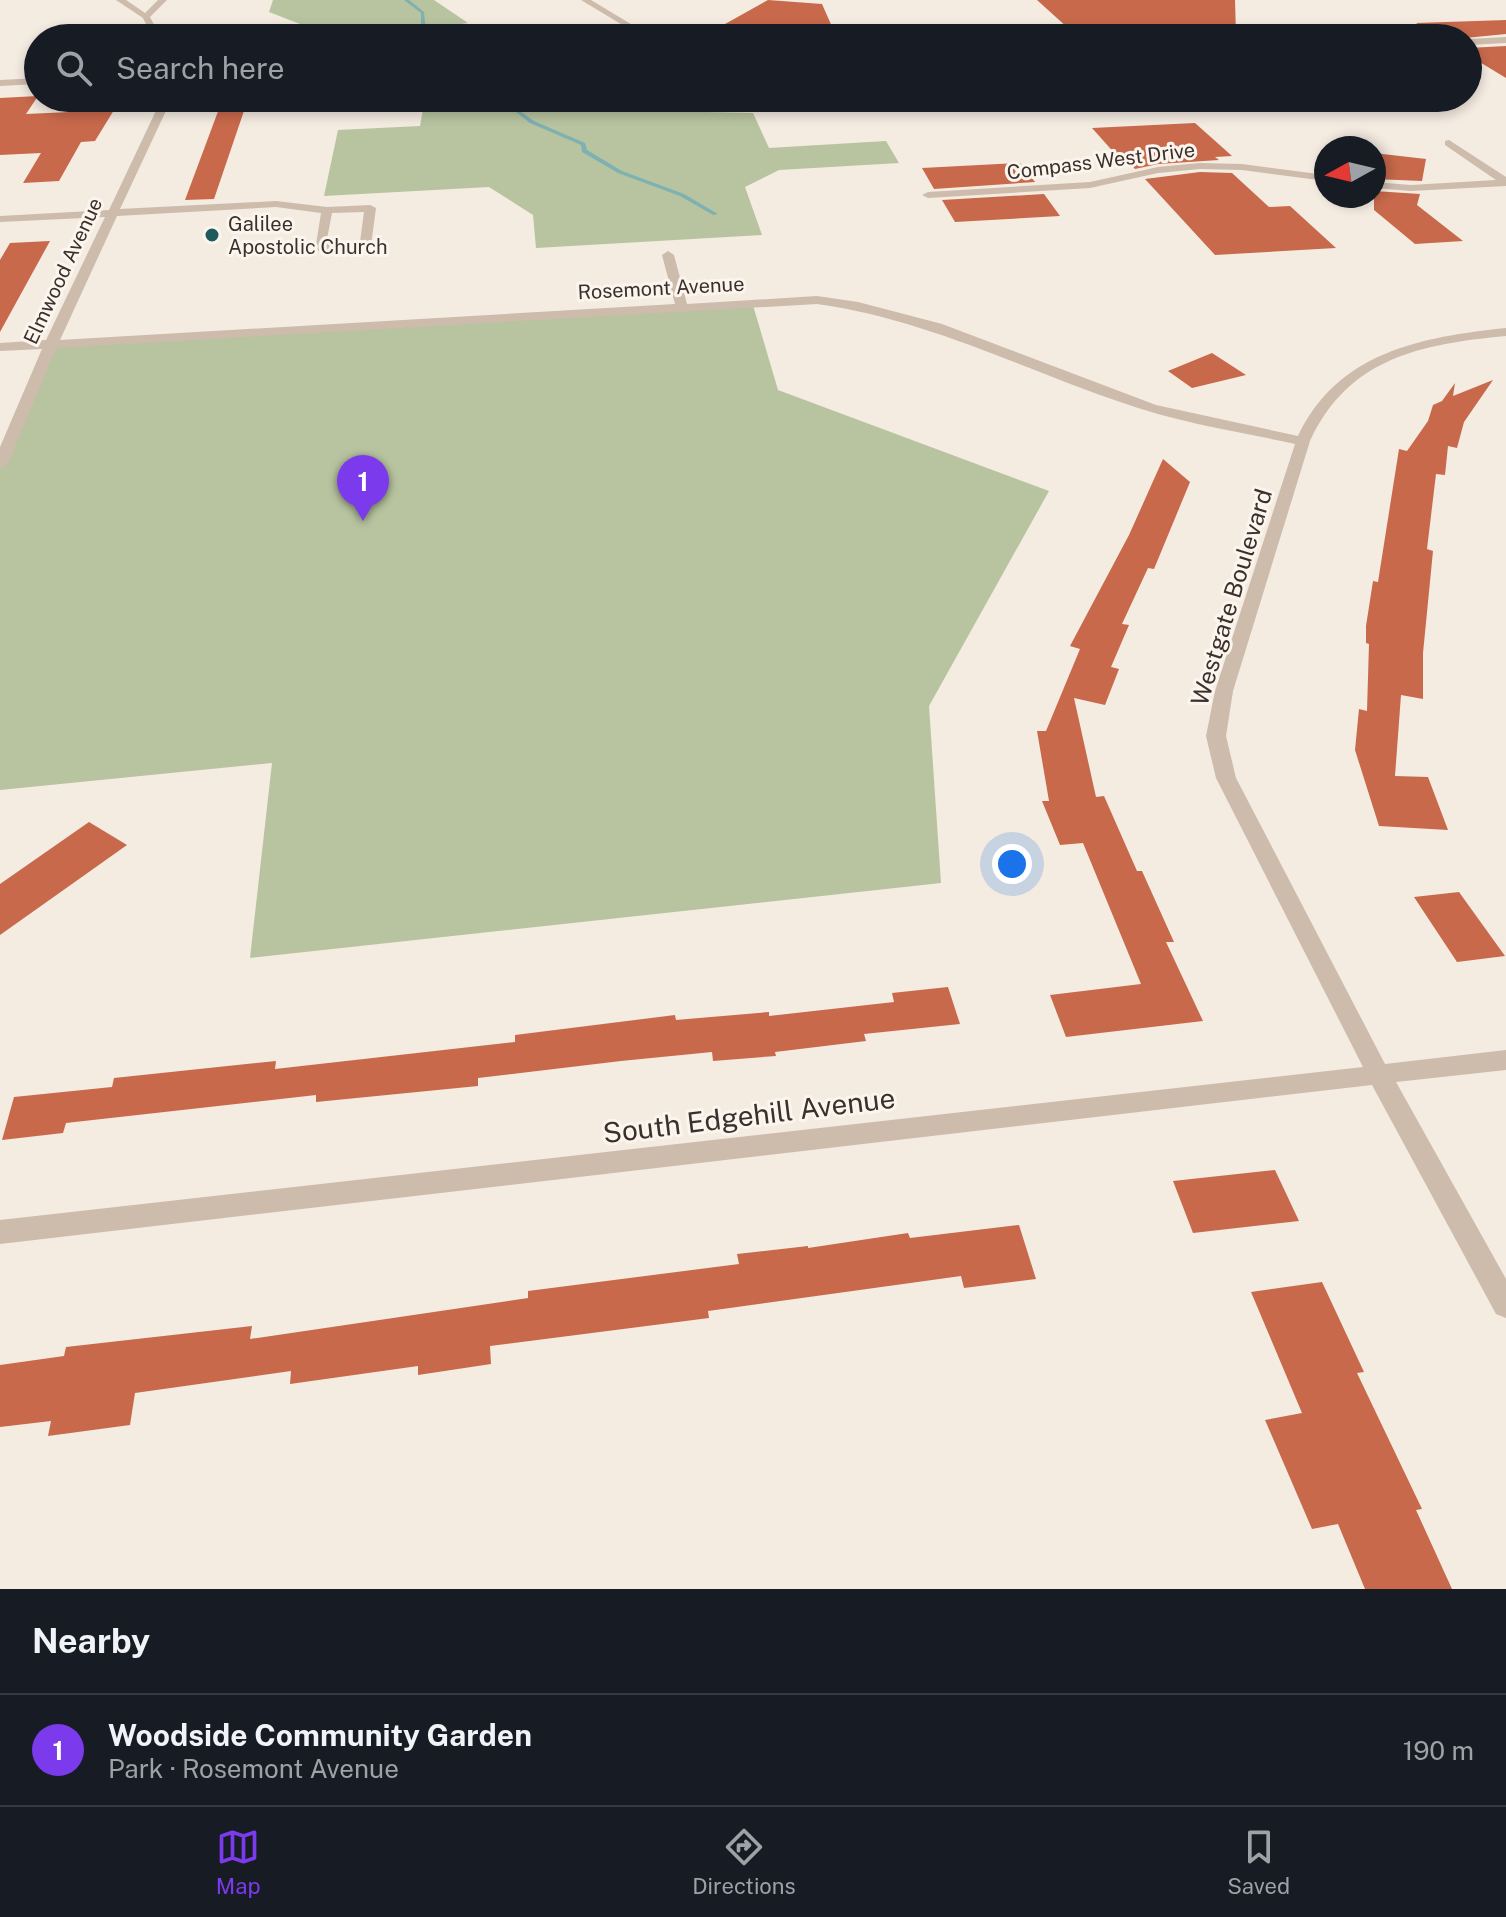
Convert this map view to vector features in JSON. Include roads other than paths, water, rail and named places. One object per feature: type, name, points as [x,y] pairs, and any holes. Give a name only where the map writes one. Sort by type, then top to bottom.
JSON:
[{"type":"street","points":[[120,0],[146,17],[150,24]]},
{"type":"street","points":[[146,17],[163,0]]},
{"type":"street","points":[[585,0],[626,24]]},
{"type":"street","points":[[1482,41],[1506,40]]},
{"type":"street","points":[[0,83],[24,82]]},
{"type":"street","name":"Elmwood Avenue","points":[[0,464],[51,344],[160,112]]},
{"type":"street","points":[[1449,143],[1506,182]]},
{"type":"street","name":"Compass West Drive","points":[[928,195],[1078,186],[1158,170],[1200,166],[1242,167],[1314,176]]},
{"type":"street","points":[[1386,186],[1411,188],[1506,182]]},
{"type":"street","points":[[0,219],[276,204],[327,210],[370,208],[365,245],[319,248],[327,210]]},
{"type":"street","points":[[668,255],[682,307]]},
{"type":"street","name":"Rosemont Avenue","points":[[0,347],[801,300],[869,307],[935,325],[1050,373],[1132,402],[1303,441]]},
{"type":"street","name":"Westgate Boulevard","points":[[1506,332],[1432,342],[1403,350],[1364,369],[1324,401],[1308,424],[1224,691],[1216,736],[1226,778],[1378,1073],[1506,1305]]},
{"type":"street","name":"South Edgehill Avenue","points":[[0,1232],[1506,1060]]},
{"type":"waterway","points":[[406,0],[423,13],[424,24]]},
{"type":"waterway","points":[[518,112],[540,126],[583,144],[584,151],[620,172],[682,195],[715,214]]},
{"type":"place","name":"Galilee Apostolic Church","points":[[212,235]]},
{"type":"place","name":"Woodside Community Garden","points":[[363,521]]}]
